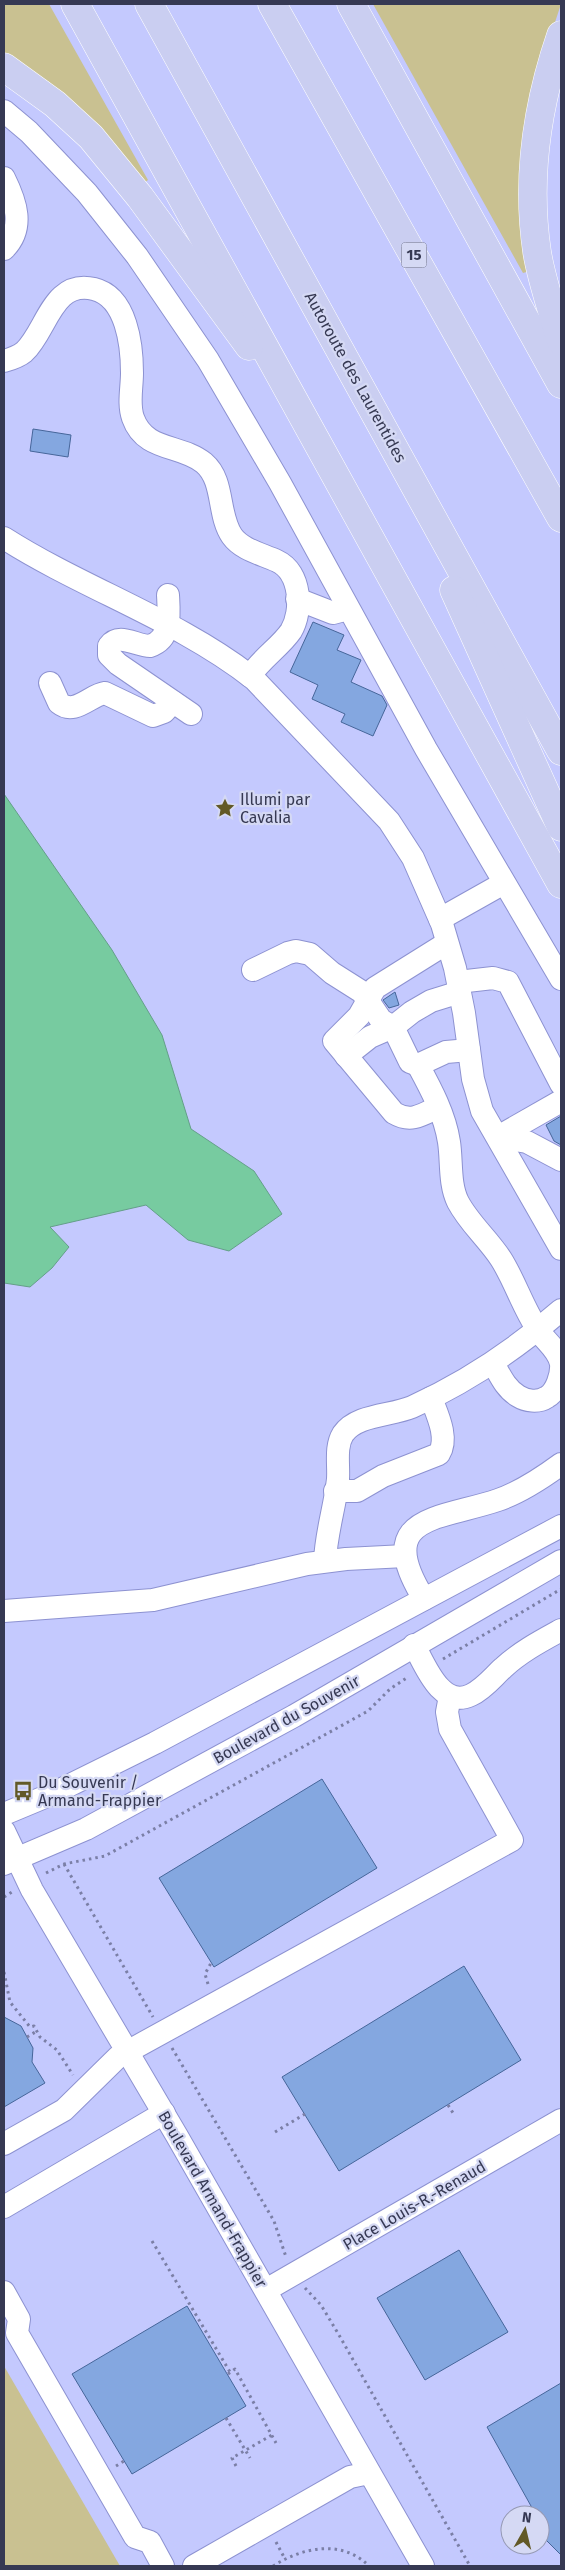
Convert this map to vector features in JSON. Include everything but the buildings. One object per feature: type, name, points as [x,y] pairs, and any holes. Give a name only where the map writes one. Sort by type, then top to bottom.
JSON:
[{"type":"highway","points":[[75,4],[561,884]]},
{"type":"highway","name":"Autoroute des Laurentides","points":[[149,4],[561,751]]},
{"type":"highway","name":"15","points":[[272,4],[561,518]]},
{"type":"highway","points":[[350,4],[561,384]]},
{"type":"highway","points":[[561,35],[549,71],[540,110],[532,190],[538,253],[561,341]]},
{"type":"highway","points":[[4,67],[55,104],[102,151],[140,197],[195,275],[308,423]]},
{"type":"highway","points":[[369,402],[561,828]]},
{"type":"highway","points":[[532,464],[561,506]]},
{"type":"street","points":[[4,111],[29,132],[87,193],[137,256],[181,319],[252,434],[348,609],[504,883],[561,979]]},
{"type":"street","points":[[4,178],[16,204],[17,221],[13,236],[4,249]]},
{"type":"street","points":[[4,361],[24,352],[53,304],[71,291],[94,289],[109,297],[120,312],[127,332],[131,360],[130,406],[136,425],[157,445],[196,457],[210,470],[232,536],[244,547],[289,569],[295,581],[296,617],[292,630],[261,660],[250,676]]},
{"type":"street","points":[[4,538],[56,570],[214,650],[250,676],[389,821],[413,858],[440,919],[459,987],[477,1097],[487,1122],[498,1137],[561,1249]]},
{"type":"street","points":[[168,594],[168,626],[164,635],[155,644],[143,646],[122,640],[111,643],[108,650],[111,659],[191,714]]},
{"type":"street","points":[[297,599],[333,613],[348,609]]},
{"type":"street","points":[[50,684],[59,703],[68,707],[80,705],[105,693],[153,716],[164,712],[172,702]]},
{"type":"street","points":[[440,919],[504,883]]},
{"type":"street","points":[[438,1107],[414,1118],[400,1117],[390,1110],[334,1041],[359,1016],[375,988],[447,943]]},
{"type":"street","points":[[253,970],[280,955],[296,951],[303,952],[358,988],[380,1020],[393,1027],[410,1062],[418,1065],[438,1107],[449,1142],[457,1200],[477,1230],[501,1259],[538,1330],[555,1351],[561,1366],[557,1385],[548,1397],[531,1401],[520,1397],[508,1388],[494,1363]]},
{"type":"street","points":[[346,1056],[370,1037],[393,1027],[431,1001],[459,987],[493,978],[508,982],[561,1084]]},
{"type":"street","points":[[418,1065],[446,1052],[469,1050]]},
{"type":"street","points":[[498,1137],[561,1101]]},
{"type":"street","points":[[498,1137],[527,1142],[561,1160]]},
{"type":"street","points":[[325,1561],[326,1540],[335,1491],[338,1448],[343,1435],[349,1427],[367,1419],[399,1412],[431,1398],[494,1363],[561,1310]]},
{"type":"street","points":[[335,1491],[357,1491],[383,1476],[439,1454],[442,1444],[441,1429],[431,1398]]},
{"type":"street","points":[[424,1598],[412,1577],[405,1556],[409,1536],[421,1524],[439,1515],[500,1499],[532,1483],[561,1464]]},
{"type":"street","points":[[4,1814],[52,1794],[148,1747],[561,1526]]},
{"type":"street","points":[[4,1611],[153,1600],[325,1561],[405,1556]]},
{"type":"street","name":"Boulevard du Souvenir","points":[[10,1862],[86,1829],[294,1716],[561,1561]]},
{"type":"street","points":[[414,1645],[431,1677],[450,1696],[460,1698],[471,1696],[513,1660],[561,1630]]},
{"type":"street","points":[[4,2144],[64,2110],[118,2057],[512,1840],[450,1729],[447,1712],[450,1696]]},
{"type":"street","name":"Boulevard Armand-Frappier","points":[[4,1831],[10,1862],[164,2113],[423,2566]]},
{"type":"street","points":[[4,2206],[164,2113]]},
{"type":"street","name":"Place Louis-R.-Renaud","points":[[266,2290],[561,2120]]},
{"type":"street","points":[[4,2292],[19,2319],[17,2333],[135,2537],[150,2542],[163,2566]]},
{"type":"street","points":[[194,2566],[350,2477],[369,2473]]},
{"type":"path","points":[[450,1656],[561,1589]]},
{"type":"path","name":"Boulevard du Souvenir","points":[[156,2021],[64,1864],[105,1856],[368,1711],[399,1682]]},
{"type":"path","points":[[4,1897],[10,1893]]},
{"type":"path","points":[[211,1963],[204,1974],[212,1990]]},
{"type":"path","points":[[4,1972],[10,2002],[30,2027],[34,2026],[46,2043],[57,2050],[77,2082]]},
{"type":"path","points":[[27,2037],[37,2031]]},
{"type":"path","points":[[169,2043],[274,2221],[284,2252]]},
{"type":"path","points":[[448,2104],[455,2116]]},
{"type":"path","points":[[276,2132],[305,2114]]},
{"type":"path","points":[[152,2241],[229,2373],[235,2369],[276,2443]]},
{"type":"path","points":[[308,2293],[321,2305],[345,2345],[470,2566]]},
{"type":"path","points":[[226,2418],[250,2458]]},
{"type":"path","points":[[236,2466],[232,2458],[272,2435]]},
{"type":"path","points":[[272,2535],[285,2559]]},
{"type":"path","points":[[273,2566],[302,2552],[332,2548],[355,2555],[369,2566]]},
{"type":"shaded area","points":[[4,4],[49,4],[148,180],[143,184],[92,120],[49,82],[4,52]]},
{"type":"shaded area","points":[[373,4],[561,4],[540,68],[530,271],[523,273]]},
{"type":"shaded area","points":[[4,794],[112,950],[162,1035],[191,1129],[254,1171],[282,1214],[229,1251],[188,1240],[146,1205],[50,1227],[69,1247],[52,1268],[30,1287],[4,1283]]},
{"type":"shaded area","points":[[4,2366],[120,2566],[4,2566]]},
{"type":"place","name":"Illumi par Cavalia","points":[[225,808]]},
{"type":"place","name":"Du Souvenir / Armand-Frappier","points":[[23,1791]]}]
